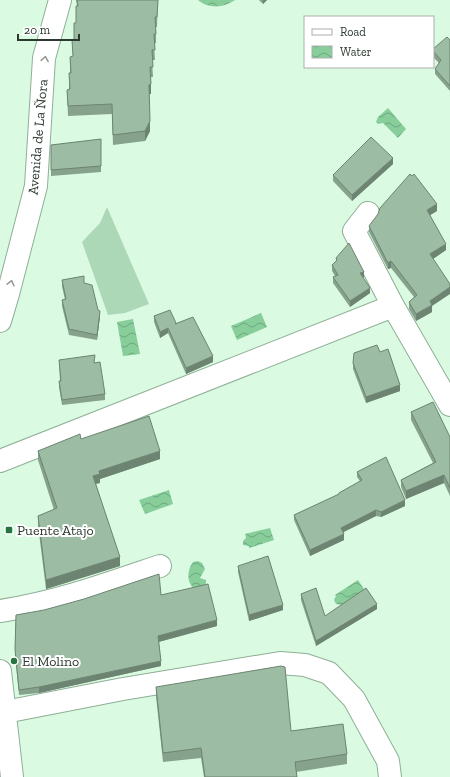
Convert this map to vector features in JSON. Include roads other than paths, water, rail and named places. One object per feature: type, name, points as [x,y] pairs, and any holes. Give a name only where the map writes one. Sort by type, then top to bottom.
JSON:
[{"type":"street","name":"Avenida de La Ñora","points":[[0,320],[36,186],[44,58],[60,0]]},
{"type":"street","points":[[368,213],[354,231],[393,306],[450,405]]},
{"type":"street","points":[[0,461],[393,306]]},
{"type":"street","points":[[0,611],[39,605],[64,598],[160,566]]},
{"type":"street","points":[[5,712],[123,689],[280,663],[305,665],[329,673],[354,699],[392,772]]},
{"type":"street","points":[[0,671],[12,777]]},
{"type":"water","points":[[198,0],[235,0],[226,5],[211,6]]},
{"type":"water","points":[[388,108],[406,129],[398,138],[383,123],[378,124],[376,122],[378,117]]},
{"type":"water","points":[[261,313],[267,327],[237,340],[231,326]]},
{"type":"water","points":[[133,319],[140,354],[123,356],[117,322]]},
{"type":"water","points":[[169,490],[173,504],[145,514],[139,500]]},
{"type":"water","points":[[270,528],[274,540],[249,548],[249,546],[243,545],[243,541],[246,538],[245,534]]},
{"type":"water","points":[[198,561],[202,563],[205,569],[200,578],[206,580],[206,583],[205,585],[195,589],[190,583],[188,576],[193,562]]},
{"type":"water","points":[[358,580],[366,592],[342,605],[336,604],[334,600],[335,595]]},
{"type":"place","name":"Puente Atajo","points":[[9,530]]},
{"type":"place","name":"El Molino","points":[[14,661]]}]
